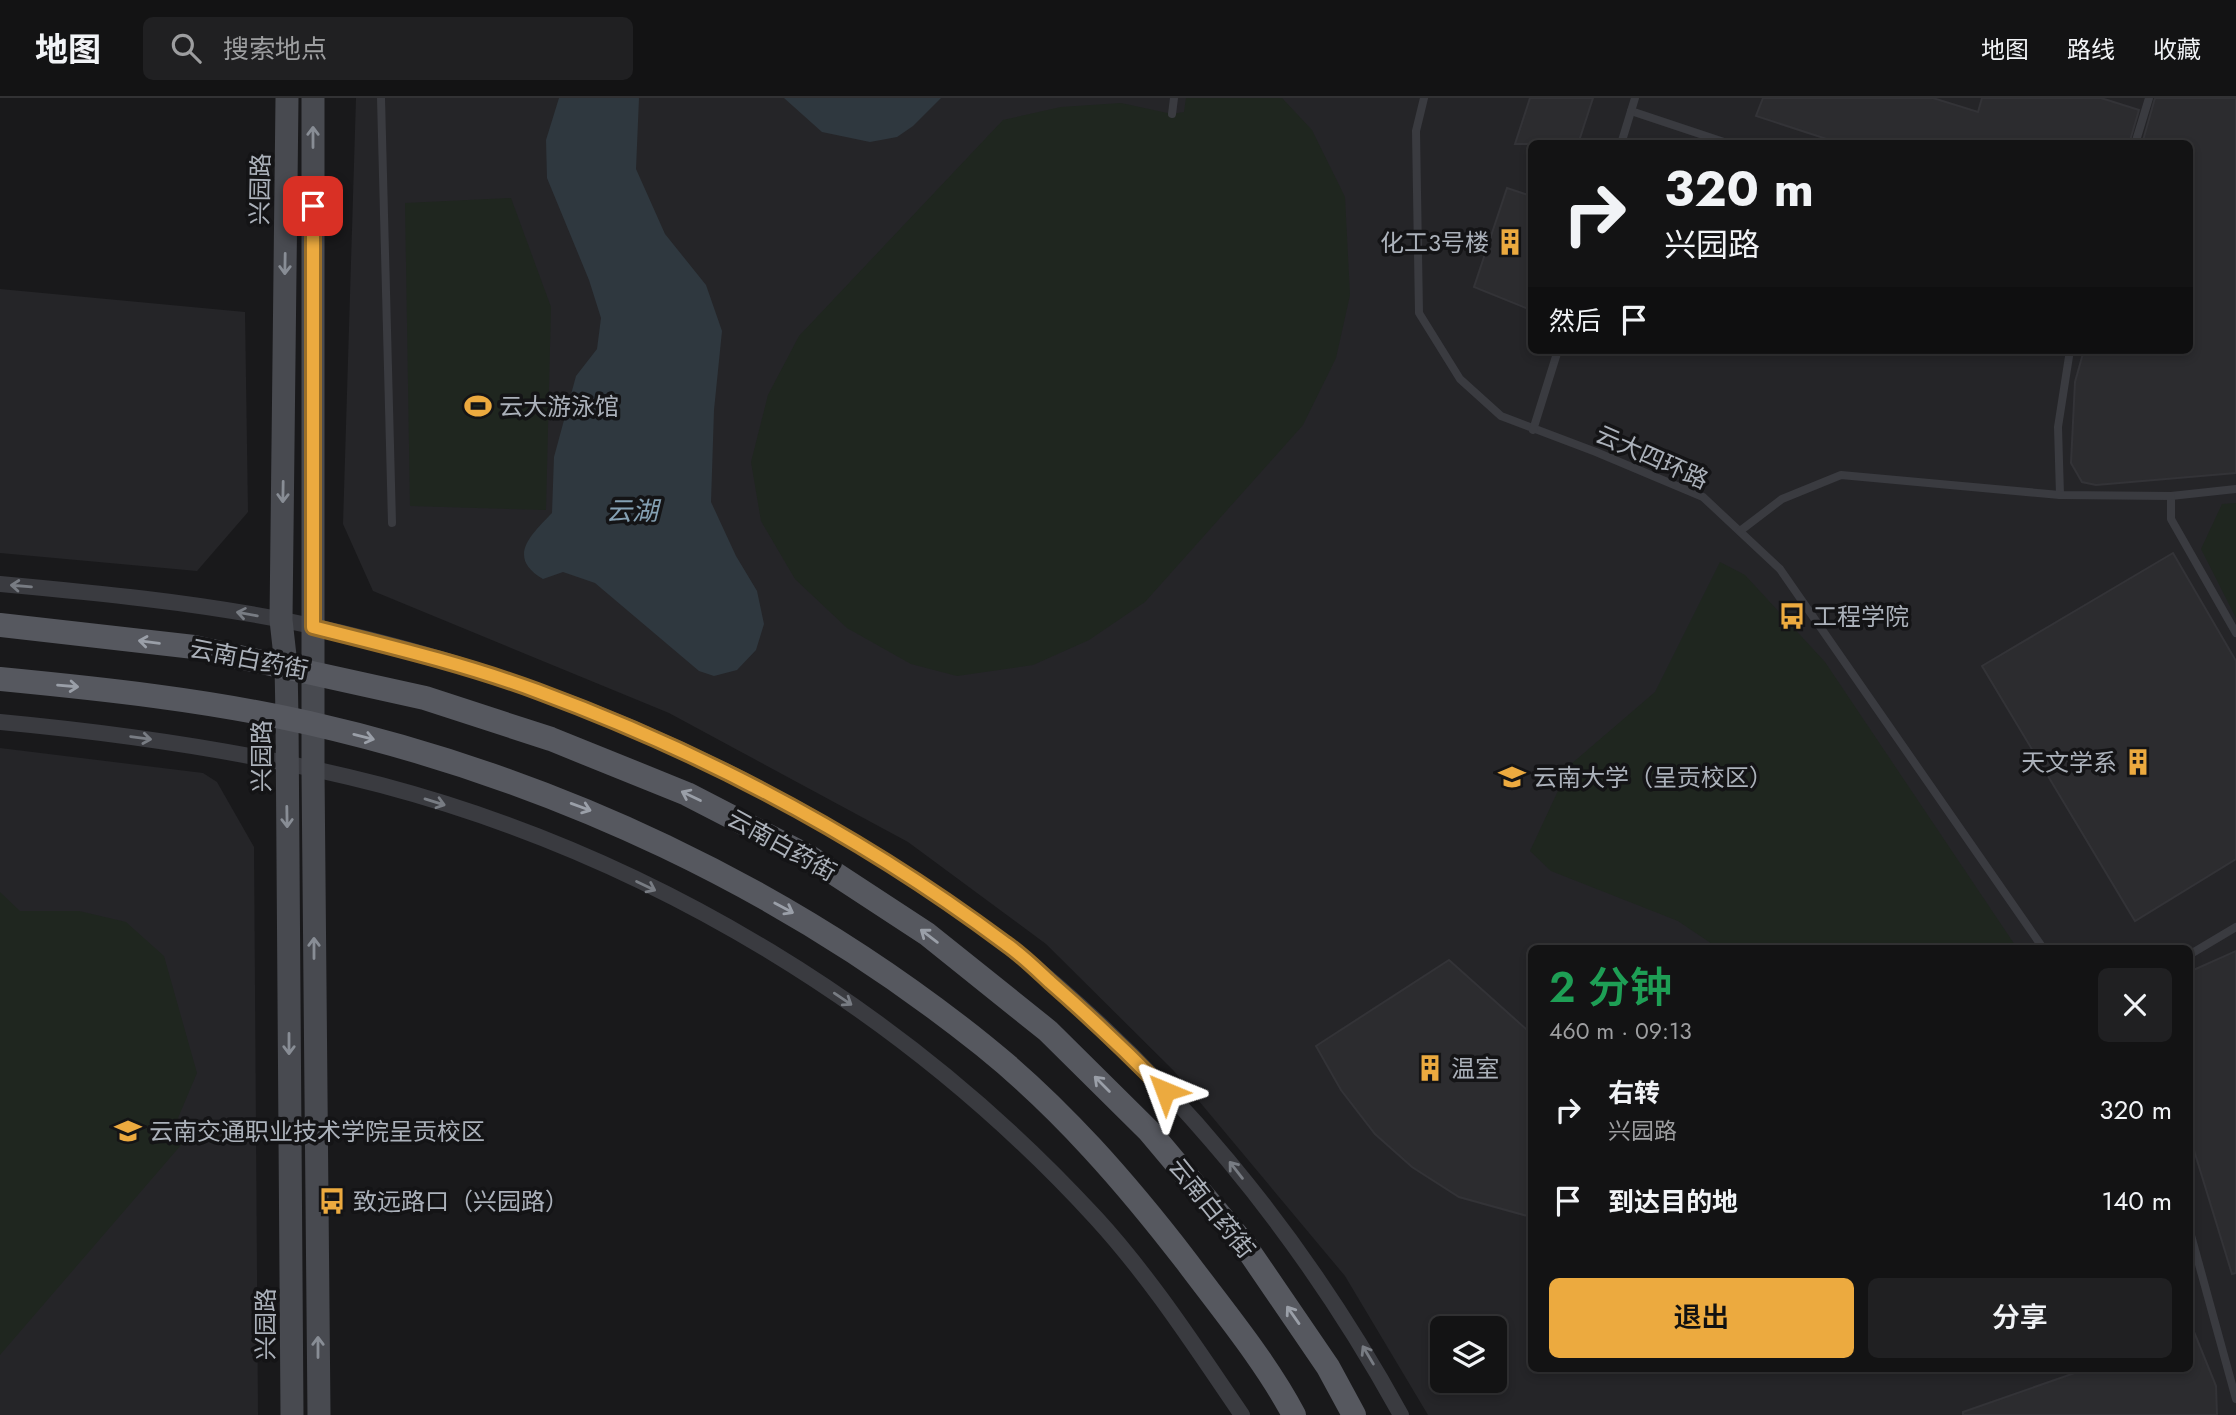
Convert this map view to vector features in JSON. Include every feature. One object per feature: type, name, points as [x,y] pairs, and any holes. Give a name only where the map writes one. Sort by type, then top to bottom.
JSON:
[{"type":"main road","name":"兴园路","points":[[287,98],[281,620],[286,665],[287,718],[292,1415]]},
{"type":"main road","points":[[313,98],[313,771],[319,1415]]},
{"type":"main road","name":"云南白药街","points":[[0,625],[194,647],[286,665],[425,698],[551,739],[687,794],[811,858],[927,934],[1048,1031],[1149,1130],[1244,1244],[1328,1367],[1354,1415]]},
{"type":"main road","name":"云南白药街","points":[[0,679],[167,698],[287,718],[404,747],[591,811],[699,862],[796,914],[896,980],[987,1048],[1075,1130],[1151,1214],[1222,1308],[1294,1415]]},
{"type":"street","points":[[0,584],[182,603],[281,620],[416,653],[535,690],[637,730],[757,786],[890,863],[1008,945],[1115,1040],[1215,1143],[1297,1248],[1367,1353],[1401,1415]]},
{"type":"street","points":[[0,722],[188,745],[381,785],[486,818],[592,860],[693,909],[793,965],[896,1035],[1006,1127],[1098,1220],[1175,1318],[1242,1415]]},
{"type":"lane","points":[[381,98],[393,523]]},
{"type":"lane","points":[[1172,114],[1174,98]]},
{"type":"lane","name":"云大四环路","points":[[1424,98],[1416,131],[1419,313],[1460,379],[1501,416],[1703,497],[1780,569],[2041,945]]},
{"type":"lane","points":[[1623,140],[1636,98]]},
{"type":"lane","points":[[2136,140],[2149,98]]},
{"type":"lane","points":[[1631,111],[1718,140]]},
{"type":"lane","points":[[1534,430],[1557,354]]},
{"type":"lane","points":[[2060,495],[2058,427],[2069,354]]},
{"type":"lane","points":[[1740,531],[1782,499],[1841,475],[2060,495],[2171,496],[2236,489]]},
{"type":"lane","points":[[2171,496],[2171,519],[2236,633]]},
{"type":"lane","points":[[2193,954],[2236,927]]},
{"type":"lane","points":[[2193,1243],[2236,1399]]},
{"type":"shaded area","name":"云南大学（呈贡校区）","points":[[356,98],[2236,98],[2236,1415],[1428,1415],[1345,1276],[1173,1070],[1046,944],[908,842],[669,713],[373,591],[343,524]]},
{"type":"shaded area","points":[[1186,98],[1282,98],[1312,130],[1345,197],[1350,295],[1336,358],[1303,425],[1145,602],[1089,640],[1033,665],[957,676],[911,664],[847,628],[795,579],[761,521],[751,462],[768,395],[799,336],[1003,120],[1061,107],[1121,103],[1172,114],[1184,112]]},
{"type":"shaded area","name":"云大游泳馆","points":[[511,198],[551,307],[546,510],[410,506],[405,203]]},
{"type":"shaded area","points":[[0,289],[245,312],[248,512],[197,571],[0,553]]},
{"type":"shaded area","points":[[2236,503],[2236,618],[2201,549],[2222,504]]},
{"type":"shaded area","points":[[1720,562],[1745,575],[1825,662],[2015,945],[1714,945],[1678,921],[1551,871],[1530,851],[1570,765],[1655,692]]},
{"type":"shaded area","name":"云南交通职业技术学院呈贡校区","points":[[0,748],[203,773],[217,782],[254,847],[258,1415],[0,1415]]},
{"type":"shaded area","points":[[0,892],[20,911],[79,911],[126,922],[164,956],[197,1073],[178,1118],[188,1137],[0,1355]]},
{"type":"water","name":"云湖","points":[[559,98],[639,98],[636,169],[665,234],[706,285],[722,331],[714,410],[711,502],[736,556],[757,591],[764,624],[756,650],[737,670],[714,676],[699,671],[595,583],[563,572],[543,579],[532,571],[526,562],[524,554],[530,538],[552,513],[554,457],[576,376],[597,349],[601,318],[589,280],[547,178],[546,140]]},
{"type":"water","points":[[784,98],[941,98],[913,126],[897,137],[870,142],[822,132]]},
{"type":"building","points":[[1530,98],[1593,98],[1579,140],[1528,140],[1528,144],[1515,144]]},
{"type":"building","points":[[1763,98],[1933,98],[1978,112],[1982,98],[2101,98],[2139,110],[2130,140],[1830,140],[1756,116]]},
{"type":"building","points":[[2155,98],[2236,98],[2236,473],[2096,485],[2082,482],[2071,463],[2075,382],[2083,354],[2193,354],[2193,140],[2143,140]]},
{"type":"building","name":"化工3号楼","points":[[1507,188],[1528,195],[1528,309],[1474,287]]},
{"type":"building","name":"天文学系","points":[[2173,553],[2236,661],[2236,859],[2135,921],[1982,666]]},
{"type":"building","points":[[2236,951],[2236,1273],[2232,1274],[2193,1147],[2193,970]]},
{"type":"building","name":"温室","points":[[1449,960],[1528,1029],[1528,1216],[1459,1197],[1412,1167],[1375,1134],[1341,1090],[1316,1046]]},
{"type":"building","points":[[2193,1329],[2216,1386],[2217,1415],[1963,1415],[1963,1412],[2078,1372],[2193,1372]]},
{"type":"place","name":"化工3号楼","points":[[1510,242]]},
{"type":"place","name":"云大游泳馆","points":[[478,406]]},
{"type":"place","name":"工程学院","points":[[1792,616]]},
{"type":"place","name":"天文学系","points":[[2138,762]]},
{"type":"place","name":"云南大学（呈贡校区）","points":[[1512,777]]},
{"type":"place","name":"温室","points":[[1430,1068]]},
{"type":"place","name":"云南交通职业技术学院呈贡校区","points":[[128,1131]]},
{"type":"place","name":"致远路口（兴园路）","points":[[332,1201]]},
{"type":"route","points":[[313,206],[313,627],[416,653],[535,690],[637,730],[757,786],[890,863],[1008,945],[1115,1040],[1165,1091]]}]
